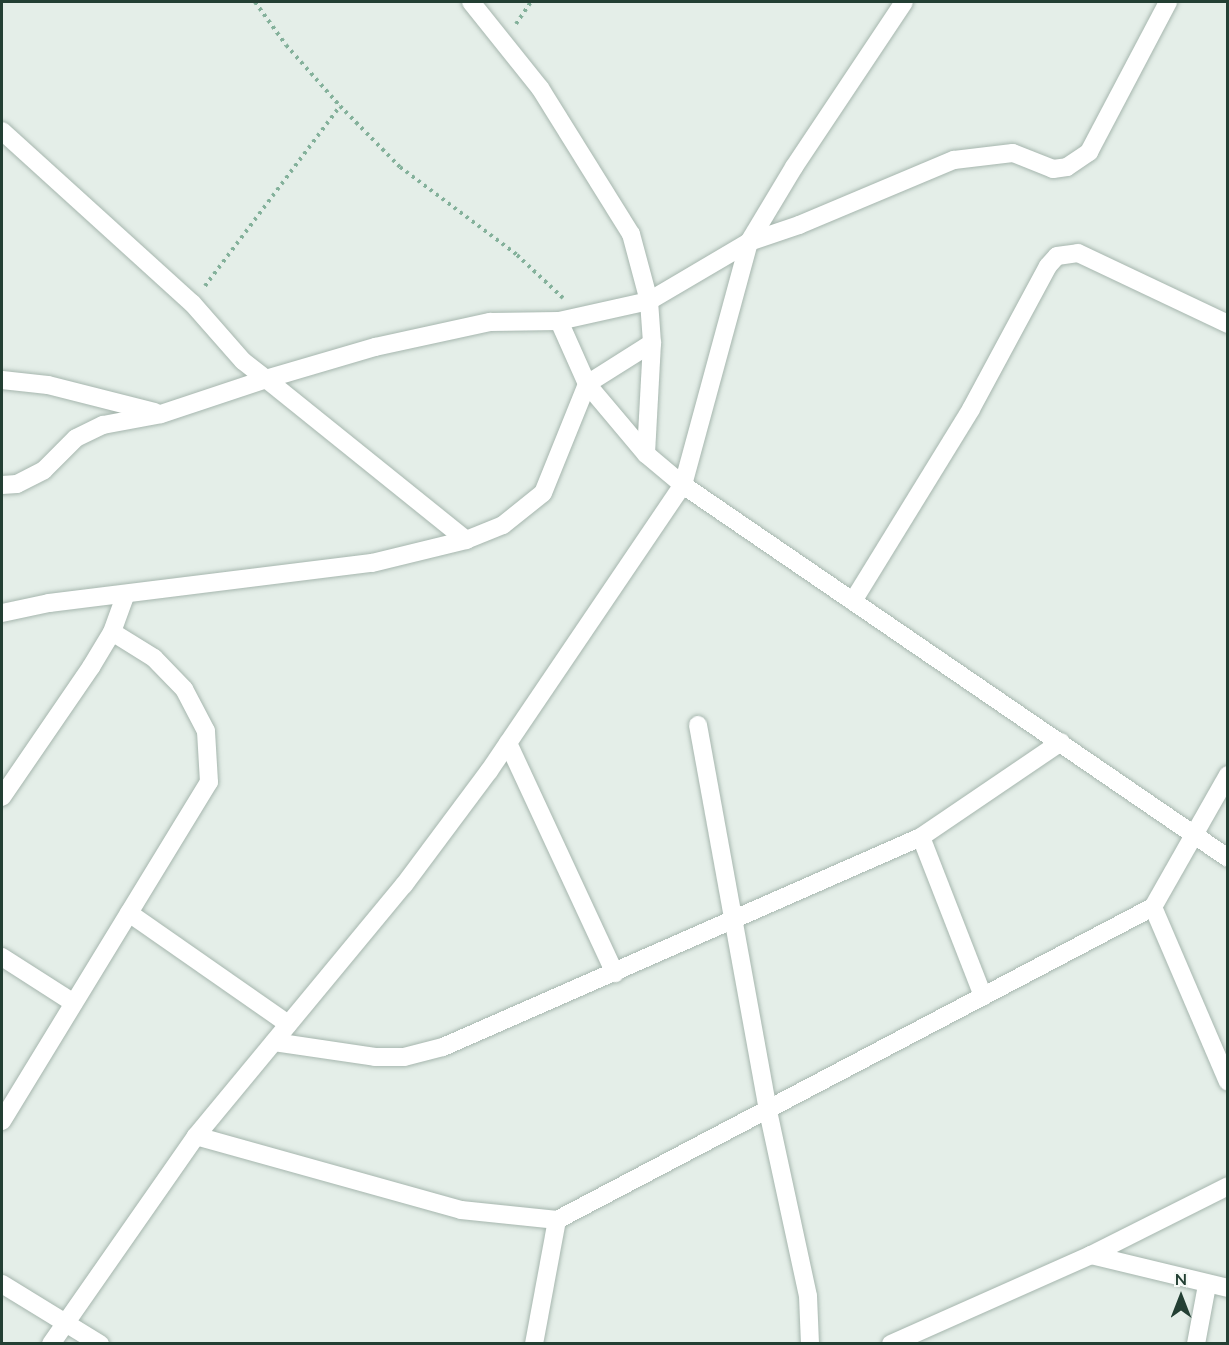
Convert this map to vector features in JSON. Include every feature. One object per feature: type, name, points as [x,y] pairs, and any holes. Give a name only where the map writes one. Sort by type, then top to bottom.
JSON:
[{"type":"street","points":[[471,2],[540,88],[631,234],[649,301],[652,343],[646,454]]},
{"type":"street","points":[[51,1344],[196,1136],[404,885],[508,743],[683,485],[749,242],[794,166],[904,2]]},
{"type":"street","points":[[2,485],[17,484],[44,470],[76,438],[103,425],[161,414],[266,379],[375,347],[490,322],[559,321],[649,301],[749,242],[799,225],[954,160],[1013,153],[1053,169],[1067,166],[1089,152],[1168,2]]},
{"type":"street","points":[[2,131],[192,303],[243,361],[466,540]]},
{"type":"street","points":[[853,602],[971,409],[1048,266],[1057,256],[1078,253],[1227,324]]},
{"type":"street","points":[[559,321],[587,384],[646,454],[683,485],[1227,858]]},
{"type":"street","points":[[2,613],[49,603],[125,596],[372,563],[466,540],[503,525],[543,493],[587,384],[652,343]]},
{"type":"street","points":[[2,380],[48,385],[161,414]]},
{"type":"street","points":[[2,797],[112,632],[125,596]]},
{"type":"street","points":[[2,1121],[209,782],[210,764],[206,731],[184,689],[154,658],[112,632]]},
{"type":"street","points":[[698,725],[768,1111],[808,1296],[810,1344]]},
{"type":"street","points":[[274,1042],[375,1057],[404,1057],[443,1047],[921,837],[1061,742]]},
{"type":"street","points":[[508,743],[615,973]]},
{"type":"street","points":[[196,1136],[461,1210],[557,1220],[1152,907],[1195,837],[1227,775]]},
{"type":"street","points":[[921,837],[983,996]]},
{"type":"street","points":[[1152,907],[1227,1082]]},
{"type":"street","points":[[129,913],[288,1024]]},
{"type":"street","points":[[2,957],[74,1003]]},
{"type":"street","points":[[891,1344],[1091,1255],[1227,1186]]},
{"type":"street","points":[[534,1344],[557,1220]]},
{"type":"street","points":[[1091,1255],[1207,1285],[1227,1288]]},
{"type":"street","points":[[2,1284],[100,1344]]},
{"type":"street","points":[[1196,1344],[1207,1285]]},
{"type":"path","points":[[255,2],[286,45],[340,106],[399,167],[517,255],[580,315]]},
{"type":"path","points":[[192,303],[340,106]]}]
